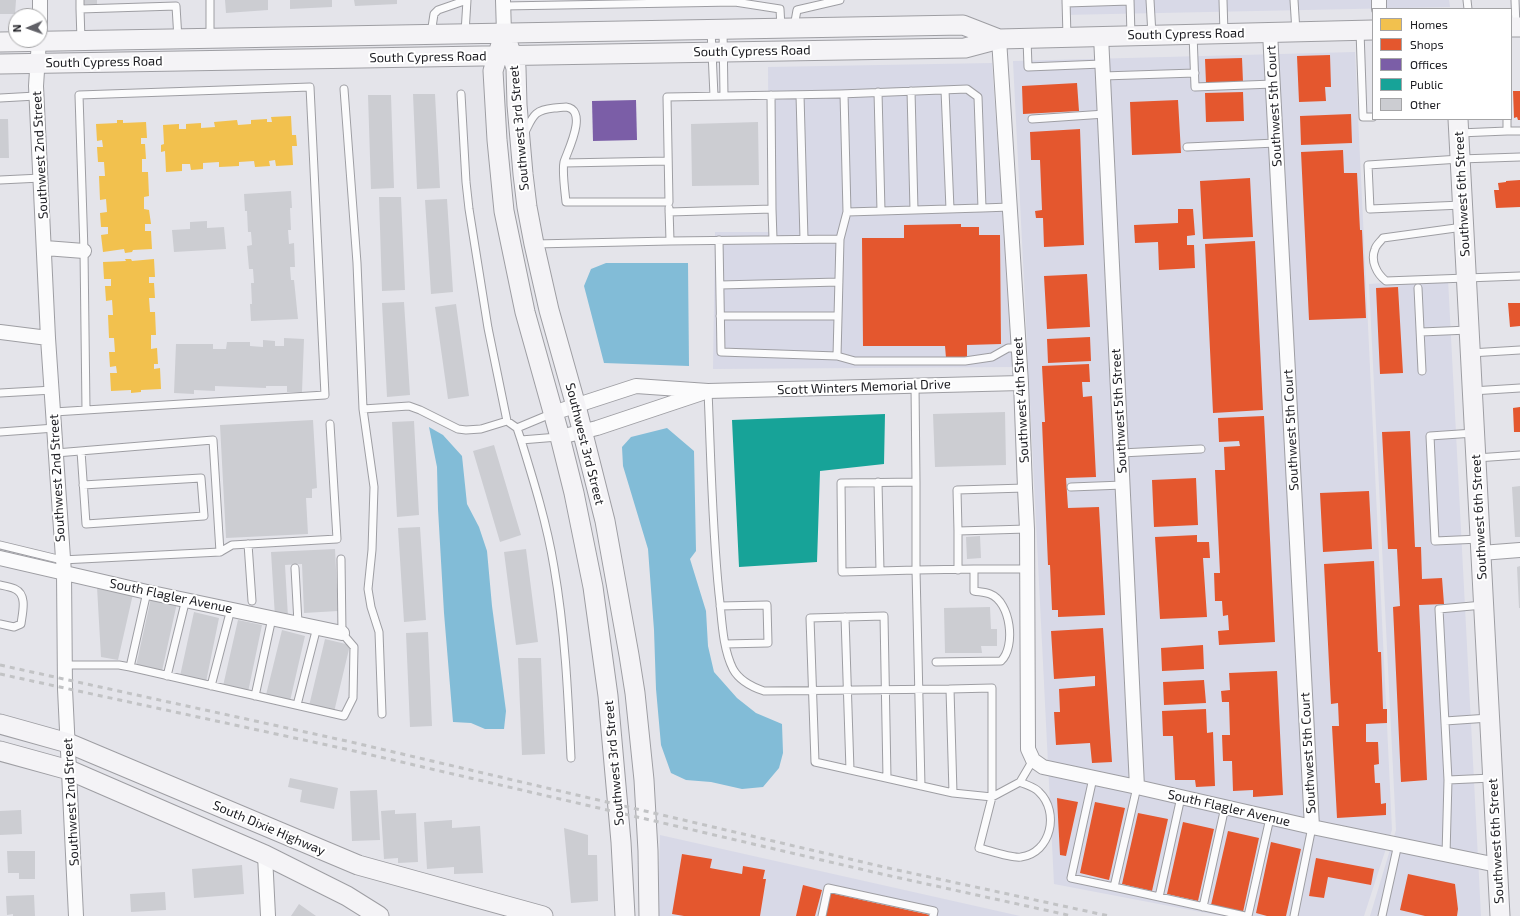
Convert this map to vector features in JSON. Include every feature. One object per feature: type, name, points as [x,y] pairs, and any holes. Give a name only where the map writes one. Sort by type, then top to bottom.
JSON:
[{"type":"street","points":[[503,3],[504,33]]},
{"type":"street","name":"South Cypress Road","points":[[48,38],[82,40],[178,39],[963,25],[1000,39]]},
{"type":"street","name":"South Cypress Road","points":[[0,64],[965,48],[1000,39],[1366,30]]},
{"type":"street","name":"Southwest 5th Court","points":[[1270,32],[1312,828]]},
{"type":"street","name":"Southwest 3rd Street","points":[[504,33],[505,56],[516,68],[520,140],[527,207],[534,244],[548,310],[576,406],[604,521],[613,564],[635,693],[644,780],[649,866],[649,916]]},
{"type":"street","name":"Southwest 5th Street","points":[[1101,36],[1137,787]]},
{"type":"street","name":"Southwest 4th Street","points":[[1000,39],[1021,383],[1027,529],[1028,749],[1032,760]]},
{"type":"street","name":"Southwest 2nd Street","points":[[39,48],[36,96],[45,248],[48,338],[63,566],[65,665],[76,916]]},
{"type":"street","name":"Southwest 3rd Street","points":[[505,56],[493,70],[494,105],[504,210],[525,312],[560,437],[585,543],[604,658],[621,842],[624,916]]},
{"type":"street","name":"Southwest 6th Street","points":[[1458,126],[1500,916]]},
{"type":"street","points":[[45,248],[84,250]]},
{"type":"street","points":[[0,332],[48,338]]},
{"type":"street","name":"Scott Winters Memorial Drive","points":[[553,413],[636,386],[708,391],[1021,383]]},
{"type":"street","name":"Scott Winters Memorial Drive","points":[[560,437],[582,432],[708,391]]},
{"type":"street","points":[[1480,546],[1520,550]]},
{"type":"street","name":"South Flagler Avenue","points":[[0,558],[63,566],[95,580],[342,633]]},
{"type":"street","name":"South Dixie Highway","points":[[0,724],[68,743],[358,865],[533,915]]},
{"type":"street","name":"South Dixie Highway","points":[[0,752],[69,770],[265,855],[347,896],[379,916]]},
{"type":"street","name":"South Flagler Avenue","points":[[1032,760],[1043,767],[1137,787],[1312,828],[1497,865]]},
{"type":"street","points":[[265,855],[268,916]]},
{"type":"lane","points":[[80,0],[82,40]]},
{"type":"lane","points":[[210,0],[210,38]]},
{"type":"lane","points":[[431,34],[434,14],[438,10],[467,0],[465,34]]},
{"type":"lane","points":[[788,28],[797,10],[840,0]]},
{"type":"lane","points":[[1067,37],[1066,1],[1130,0],[1130,35]]},
{"type":"lane","points":[[1150,0],[1152,35]]},
{"type":"lane","points":[[1223,0],[1224,33]]},
{"type":"lane","points":[[1294,0],[1296,32]]},
{"type":"lane","points":[[1515,0],[1516,27]]},
{"type":"lane","points":[[503,3],[658,1],[735,2],[780,8],[788,28]]},
{"type":"lane","points":[[80,9],[176,6],[178,39]]},
{"type":"lane","points":[[717,29],[718,52],[724,96]]},
{"type":"lane","points":[[714,96],[718,52],[717,29]]},
{"type":"lane","points":[[1366,30],[1363,117],[1372,117]]},
{"type":"lane","points":[[1193,34],[1195,87],[1273,84]]},
{"type":"lane","points":[[1027,38],[1028,66],[1195,73]]},
{"type":"lane","points":[[54,412],[325,396],[310,87],[79,96],[84,250],[86,410]]},
{"type":"lane","points":[[344,89],[357,262],[363,409],[374,487],[372,550],[368,589],[371,607],[379,632],[382,714]]},
{"type":"lane","points":[[670,241],[667,97],[844,94],[967,89],[978,97],[982,208]]},
{"type":"lane","points":[[945,90],[950,209]]},
{"type":"lane","points":[[911,91],[914,210]]},
{"type":"lane","points":[[878,92],[881,211]]},
{"type":"lane","points":[[461,94],[469,209],[488,328],[507,421],[517,428],[521,440],[548,538],[554,567],[563,628],[571,758]]},
{"type":"lane","points":[[800,94],[804,239]]},
{"type":"lane","points":[[836,356],[840,239],[847,212],[844,94]]},
{"type":"lane","points":[[771,95],[773,239]]},
{"type":"lane","points":[[0,98],[36,96]]},
{"type":"lane","points":[[520,140],[534,114],[545,109],[567,107],[572,110],[576,116],[576,123],[575,131],[564,163],[566,202],[669,202]]},
{"type":"lane","points":[[1032,119],[1105,114]]},
{"type":"lane","points":[[1507,120],[1507,131]]},
{"type":"lane","points":[[1458,126],[1520,131]]},
{"type":"lane","points":[[1187,147],[1276,143]]},
{"type":"lane","points":[[1462,205],[1370,209],[1368,165],[1520,157]]},
{"type":"lane","points":[[564,163],[668,161]]},
{"type":"lane","points":[[0,180],[41,178]]},
{"type":"lane","points":[[847,212],[1010,207]]},
{"type":"lane","points":[[669,212],[772,209]]},
{"type":"lane","points":[[1463,227],[1383,238],[1374,250],[1374,265],[1378,274],[1386,281],[1520,276]]},
{"type":"lane","points":[[534,244],[840,239]]},
{"type":"lane","points":[[719,240],[721,352],[836,356],[855,361],[965,361],[992,357],[1008,348],[1018,348]]},
{"type":"lane","points":[[720,285],[839,282]]},
{"type":"lane","points":[[1418,288],[1422,371]]},
{"type":"lane","points":[[720,316],[838,316]]},
{"type":"lane","points":[[1420,332],[1469,330]]},
{"type":"lane","points":[[1470,353],[1520,350]]},
{"type":"lane","points":[[915,385],[916,570],[922,786]]},
{"type":"lane","points":[[1472,391],[1520,388]]},
{"type":"lane","points":[[0,393],[52,390]]},
{"type":"lane","points":[[708,391],[714,550],[725,644],[728,657],[734,670],[743,681],[754,688],[764,691],[950,690],[992,688],[992,797],[979,848],[1020,858],[1029,855],[1042,847],[1049,833],[1049,807],[1039,792],[1020,782]]},
{"type":"lane","points":[[363,409],[409,406],[458,429],[466,430],[480,430],[507,421]]},
{"type":"lane","points":[[517,428],[553,413]]},
{"type":"lane","points":[[0,545],[63,566],[220,552],[232,545],[337,539],[330,424]]},
{"type":"lane","points":[[0,432],[55,428]]},
{"type":"lane","points":[[1474,433],[1430,436],[1434,533],[1435,540],[1480,546]]},
{"type":"lane","points":[[521,440],[560,437]]},
{"type":"lane","points":[[56,453],[213,440],[220,552]]},
{"type":"lane","points":[[1121,453],[1200,450]]},
{"type":"lane","points":[[81,451],[83,485],[86,524],[204,516],[201,478],[83,485]]},
{"type":"lane","points":[[1476,458],[1520,455]]},
{"type":"lane","points":[[878,482],[880,571]]},
{"type":"lane","points":[[916,482],[841,483],[842,572],[1027,569]]},
{"type":"lane","points":[[1071,487],[1123,485]]},
{"type":"lane","points":[[958,570],[956,490],[1025,488]]},
{"type":"lane","points":[[958,531],[1027,529]]},
{"type":"lane","points":[[248,544],[252,601]]},
{"type":"lane","points":[[65,665],[119,665],[130,667],[344,716],[353,698],[354,647],[342,633],[341,559]]},
{"type":"lane","points":[[295,568],[298,623]]},
{"type":"lane","points":[[936,662],[1001,661],[1006,656],[1009,647],[1008,617],[1004,608],[991,594],[974,591],[974,569]]},
{"type":"lane","points":[[0,585],[20,592],[24,604],[21,624],[14,627],[0,624]]},
{"type":"lane","points":[[130,667],[147,592]]},
{"type":"lane","points":[[168,676],[186,599]]},
{"type":"lane","points":[[720,606],[767,605],[768,643],[725,644]]},
{"type":"lane","points":[[1446,855],[1448,780],[1439,609],[1484,606]]},
{"type":"lane","points":[[211,686],[231,609]]},
{"type":"lane","points":[[845,616],[850,770]]},
{"type":"lane","points":[[887,778],[884,616],[810,618],[815,762],[953,793],[992,797],[1020,782],[1032,760]]},
{"type":"lane","points":[[255,696],[272,618]]},
{"type":"lane","points":[[297,705],[317,627]]},
{"type":"lane","points":[[950,690],[953,793]]},
{"type":"lane","points":[[1445,721],[1490,718]]},
{"type":"lane","points":[[1093,778],[1071,878],[1247,916],[1270,818]]},
{"type":"lane","points":[[1448,780],[1493,778]]},
{"type":"lane","points":[[1114,887],[1137,787]]},
{"type":"lane","points":[[1159,897],[1181,797]]},
{"type":"lane","points":[[1203,907],[1225,807]]},
{"type":"lane","points":[[1294,916],[1312,828]]},
{"type":"lane","points":[[1382,916],[1398,844]]},
{"type":"lane","points":[[822,916],[828,888],[934,911],[933,916]]},
{"type":"shaded area","points":[[1063,0],[1449,0],[1450,7],[1372,8],[1063,15]]},
{"type":"shaded area","points":[[1355,52],[1392,830],[1364,916],[1222,916],[1054,884],[1013,61]]},
{"type":"shaded area","points":[[992,63],[1013,367],[713,369],[715,232],[769,232],[768,67]]},
{"type":"shaded area","points":[[1448,279],[1481,916],[1370,916],[1396,830],[1369,284]]},
{"type":"shaded area","points":[[660,835],[1020,916],[658,916]]},
{"type":"water","points":[[606,263],[688,263],[689,366],[604,363],[584,286],[591,269]]},
{"type":"water","points":[[429,427],[443,435],[462,456],[467,504],[479,527],[487,551],[492,606],[506,711],[504,729],[485,729],[471,723],[453,722],[444,613],[437,467]]},
{"type":"water","points":[[667,428],[694,451],[696,551],[690,559],[706,611],[708,646],[714,672],[737,698],[756,713],[782,724],[783,753],[779,768],[763,787],[742,789],[711,782],[686,780],[671,773],[661,745],[656,689],[654,630],[648,549],[623,466],[622,447],[631,437]]},
{"type":"building: Homes","points":[[291,116],[292,135],[296,135],[297,146],[292,146],[293,165],[276,166],[275,160],[269,161],[270,166],[255,167],[254,161],[239,162],[239,166],[219,167],[219,162],[203,163],[203,169],[191,170],[190,164],[182,164],[182,171],[166,172],[165,151],[161,152],[161,145],[164,144],[163,125],[179,124],[179,129],[186,129],[186,124],[201,123],[201,128],[215,127],[214,122],[237,120],[238,125],[251,124],[251,120],[267,119],[267,122],[272,122],[271,117]]},
{"type":"building: Homes","points":[[117,120],[123,120],[123,123],[146,122],[147,138],[141,138],[141,144],[145,144],[146,159],[142,159],[142,172],[148,172],[149,196],[144,197],[144,209],[149,210],[151,224],[145,224],[145,231],[151,231],[152,249],[133,250],[132,252],[125,253],[124,249],[103,252],[101,235],[108,234],[108,227],[101,227],[100,213],[107,212],[106,199],[100,200],[99,176],[105,176],[104,162],[98,162],[97,147],[103,147],[102,140],[97,141],[96,124],[117,123]]},
{"type":"building: Homes","points":[[125,259],[131,259],[132,261],[154,259],[155,277],[149,277],[149,283],[154,283],[155,298],[149,298],[150,312],[155,312],[156,335],[151,335],[151,349],[157,348],[158,364],[154,364],[154,369],[160,368],[161,389],[141,390],[141,392],[131,393],[131,390],[111,391],[110,373],[117,373],[116,366],[110,367],[109,352],[115,352],[114,338],[109,338],[108,315],[113,315],[112,300],[106,301],[105,286],[111,286],[111,279],[104,279],[103,262],[126,261]]},
{"type":"building: Shops","points":[[1330,55],[1331,87],[1325,87],[1326,101],[1299,102],[1297,56]]},
{"type":"building: Shops","points":[[1242,58],[1243,82],[1206,83],[1205,59]]},
{"type":"building: Shops","points":[[1077,83],[1079,111],[1023,114],[1022,86]]},
{"type":"building: Shops","points":[[1513,91],[1520,91],[1520,120],[1518,120],[1517,117],[1514,118]]},
{"type":"building: Shops","points":[[1243,92],[1244,121],[1206,122],[1205,93]]},
{"type":"building: Shops","points":[[1178,100],[1181,153],[1132,155],[1130,102]]},
{"type":"building: Shops","points":[[1351,114],[1352,143],[1301,145],[1300,116]]},
{"type":"building: Shops","points":[[1080,129],[1084,245],[1044,247],[1043,218],[1036,218],[1035,211],[1042,210],[1040,160],[1031,160],[1030,132]]},
{"type":"building: Shops","points":[[1343,150],[1344,173],[1357,173],[1360,230],[1362,230],[1366,318],[1309,320],[1301,152]]},
{"type":"building: Shops","points":[[1250,178],[1253,237],[1203,239],[1200,181]]},
{"type":"building: Shops","points":[[1520,180],[1520,207],[1496,208],[1494,190],[1499,190],[1498,183]]},
{"type":"building: Shops","points":[[1178,209],[1193,209],[1195,235],[1187,236],[1187,245],[1194,245],[1195,268],[1159,270],[1158,242],[1135,243],[1134,225],[1178,223]]},
{"type":"building: Shops","points":[[961,224],[961,227],[979,227],[979,235],[1000,235],[1001,344],[967,345],[967,358],[946,358],[945,346],[863,346],[862,238],[904,238],[904,225]]},
{"type":"building: Shops","points":[[1255,241],[1263,410],[1213,413],[1205,244]]},
{"type":"building: Shops","points":[[1087,274],[1090,327],[1047,329],[1044,276]]},
{"type":"building: Shops","points":[[1398,287],[1403,373],[1380,374],[1376,288]]},
{"type":"building: Shops","points":[[1508,303],[1520,303],[1520,326],[1510,327]]},
{"type":"building: Shops","points":[[1090,337],[1091,361],[1048,363],[1047,339]]},
{"type":"building: Shops","points":[[1089,364],[1090,382],[1082,382],[1083,397],[1092,396],[1096,477],[1066,478],[1068,508],[1099,507],[1105,615],[1058,617],[1058,610],[1052,610],[1050,565],[1048,565],[1042,422],[1045,422],[1042,366]]},
{"type":"building: Shops","points":[[1520,407],[1520,432],[1514,432],[1513,408]]},
{"type":"building: Shops","points":[[1264,416],[1275,642],[1219,645],[1218,631],[1229,630],[1228,615],[1223,616],[1222,601],[1215,601],[1214,573],[1220,573],[1215,470],[1225,470],[1224,447],[1240,446],[1239,441],[1219,442],[1218,418]]},
{"type":"building: Shops","points":[[1410,431],[1415,547],[1421,547],[1422,579],[1442,578],[1444,604],[1419,605],[1427,780],[1401,782],[1393,607],[1400,606],[1397,549],[1388,549],[1382,432]]},
{"type":"building: Shops","points":[[1196,478],[1198,525],[1154,527],[1152,480]]},
{"type":"building: Shops","points":[[1369,491],[1372,549],[1323,552],[1320,493]]},
{"type":"building: Shops","points":[[1197,535],[1197,542],[1209,542],[1210,558],[1203,558],[1207,617],[1160,619],[1155,537]]},
{"type":"building: Shops","points":[[1374,561],[1378,652],[1381,652],[1383,709],[1387,709],[1387,723],[1366,724],[1366,742],[1378,742],[1379,764],[1374,765],[1375,783],[1380,783],[1381,804],[1386,803],[1386,815],[1337,818],[1332,726],[1339,726],[1338,703],[1331,704],[1324,564]]},
{"type":"building: Shops","points":[[1103,628],[1112,762],[1092,763],[1090,743],[1056,745],[1054,712],[1060,712],[1059,689],[1095,686],[1095,676],[1054,679],[1051,631]]},
{"type":"building: Shops","points":[[1203,645],[1204,669],[1162,671],[1161,648]]},
{"type":"building: Shops","points":[[1277,671],[1283,795],[1253,797],[1253,790],[1233,791],[1232,761],[1223,761],[1222,735],[1230,735],[1229,702],[1222,702],[1221,691],[1230,690],[1229,673]]},
{"type":"building: Shops","points":[[1204,680],[1206,703],[1164,705],[1163,682]]},
{"type":"building: Shops","points":[[1206,709],[1207,733],[1213,732],[1215,786],[1196,787],[1195,780],[1175,780],[1173,736],[1163,736],[1162,711]]},
{"type":"building: Shops","points":[[1057,798],[1078,802],[1066,856],[1060,855]]},
{"type":"building: Shops","points":[[1095,802],[1125,808],[1109,880],[1080,873]]},
{"type":"building: Shops","points":[[1138,813],[1168,819],[1152,891],[1122,884]]},
{"type":"building: Shops","points":[[1183,822],[1214,829],[1198,901],[1167,894]]},
{"type":"building: Shops","points":[[1228,831],[1259,838],[1243,912],[1211,905]]},
{"type":"building: Shops","points":[[1271,842],[1301,849],[1286,916],[1267,916],[1256,913]]},
{"type":"building: Shops","points":[[682,854],[712,859],[710,868],[742,874],[743,866],[765,870],[763,879],[766,879],[760,916],[684,916],[672,914]]},
{"type":"building: Shops","points":[[1316,858],[1374,869],[1371,885],[1328,877],[1324,898],[1309,896]]},
{"type":"building: Shops","points":[[1408,874],[1455,884],[1458,909],[1457,916],[1425,916],[1400,910]]},
{"type":"building: Shops","points":[[803,885],[822,890],[815,916],[796,916]]},
{"type":"building: Shops","points":[[830,893],[930,915],[930,916],[825,916]]},
{"type":"building: Offices","points":[[636,100],[637,140],[593,141],[592,101]]},
{"type":"building: Public","points":[[885,414],[884,464],[820,471],[817,562],[739,567],[732,420]]},
{"type":"building: Other","points":[[0,0],[16,0],[15,8],[8,8],[8,14],[0,14]]},
{"type":"building: Other","points":[[81,0],[97,0],[97,4],[81,4]]},
{"type":"building: Other","points":[[225,0],[268,0],[268,10],[226,13]]},
{"type":"building: Other","points":[[290,0],[332,0],[332,7],[290,9]]},
{"type":"building: Other","points":[[354,0],[397,0],[397,4],[355,6]]},
{"type":"building: Other","points":[[413,94],[435,94],[440,188],[417,189]]},
{"type":"building: Other","points":[[368,95],[391,95],[394,188],[371,189]]},
{"type":"building: Other","points":[[0,119],[8,119],[9,158],[0,158]]},
{"type":"building: Other","points":[[758,122],[759,185],[692,186],[691,124]]},
{"type":"building: Other","points":[[291,191],[291,230],[288,230],[289,244],[294,243],[295,267],[290,267],[291,280],[294,280],[298,319],[251,321],[251,283],[254,283],[253,269],[249,269],[247,246],[252,245],[251,232],[248,232],[247,211],[245,211],[244,194]]},
{"type":"building: Other","points":[[379,197],[401,197],[405,290],[382,291]]},
{"type":"building: Other","points":[[447,199],[453,292],[431,294],[425,200]]},
{"type":"building: Other","points":[[207,221],[207,228],[224,227],[226,249],[174,252],[172,230],[190,229],[190,222]]},
{"type":"building: Other","points":[[404,302],[410,395],[387,397],[382,303]]},
{"type":"building: Other","points":[[456,304],[469,396],[448,399],[435,307]]},
{"type":"building: Other","points":[[284,338],[304,339],[302,392],[287,392],[287,386],[266,386],[266,388],[215,386],[215,391],[194,390],[194,394],[174,393],[176,344],[213,344],[213,349],[226,349],[227,342],[250,342],[250,346],[263,347],[263,340],[275,341],[275,346],[284,346]]},
{"type":"building: Other","points":[[1005,412],[1006,465],[935,467],[933,414]]},
{"type":"building: Other","points":[[313,420],[317,488],[312,489],[312,498],[306,498],[308,534],[226,538],[220,425]]},
{"type":"building: Other","points":[[414,421],[419,515],[397,517],[392,422]]},
{"type":"building: Other","points":[[494,445],[521,535],[500,542],[473,451]]},
{"type":"building: Other","points":[[1520,486],[1520,537],[1515,537],[1512,487]]},
{"type":"building: Other","points":[[420,527],[426,620],[404,622],[398,528]]},
{"type":"building: Other","points":[[980,536],[981,558],[967,559],[966,537]]},
{"type":"building: Other","points":[[335,549],[338,611],[304,613],[302,564],[285,565],[288,617],[275,617],[271,552]]},
{"type":"building: Other","points":[[526,549],[538,642],[516,645],[504,552]]},
{"type":"building: Other","points":[[1520,566],[1520,608],[1519,608],[1517,567]]},
{"type":"building: Other","points":[[97,587],[133,594],[118,660],[101,657]]},
{"type":"building: Other","points":[[151,598],[177,603],[162,671],[136,666]]},
{"type":"building: Other","points":[[990,607],[991,629],[997,629],[997,646],[981,646],[982,653],[945,653],[944,608]]},
{"type":"building: Other","points":[[194,612],[219,618],[206,682],[180,676]]},
{"type":"building: Other","points":[[238,620],[262,625],[248,692],[223,686]]},
{"type":"building: Other","points":[[282,630],[305,636],[290,701],[266,695]]},
{"type":"building: Other","points":[[428,632],[432,726],[410,727],[406,633]]},
{"type":"building: Other","points":[[325,639],[350,645],[334,712],[309,706]]},
{"type":"building: Other","points":[[518,658],[541,658],[545,754],[522,755]]},
{"type":"building: Other","points":[[290,778],[338,788],[334,809],[300,802],[302,790],[288,787]]},
{"type":"building: Other","points":[[377,790],[380,840],[352,841],[350,791]]},
{"type":"building: Other","points":[[21,810],[22,834],[0,835],[0,811]]},
{"type":"building: Other","points":[[395,810],[395,814],[416,813],[418,862],[398,863],[398,858],[384,859],[381,811]]},
{"type":"building: Other","points":[[452,820],[452,828],[480,826],[483,873],[454,874],[454,867],[427,869],[424,822]]},
{"type":"building: Other","points":[[564,828],[588,835],[588,855],[597,855],[598,901],[571,903]]},
{"type":"building: Other","points":[[7,851],[35,851],[35,879],[19,879],[19,873],[8,873]]},
{"type":"building: Other","points":[[242,865],[244,894],[194,898],[192,869]]},
{"type":"building: Other","points":[[165,892],[166,910],[131,912],[130,894]]},
{"type":"building: Other","points":[[34,895],[35,916],[13,916],[13,914],[7,915],[6,896]]},
{"type":"building: Other","points":[[299,904],[316,916],[291,916]]},
{"type":"railway","points":[[0,665],[351,742],[888,868],[1109,916]]},
{"type":"railway","points":[[0,674],[350,750],[886,875],[1072,916]]}]
